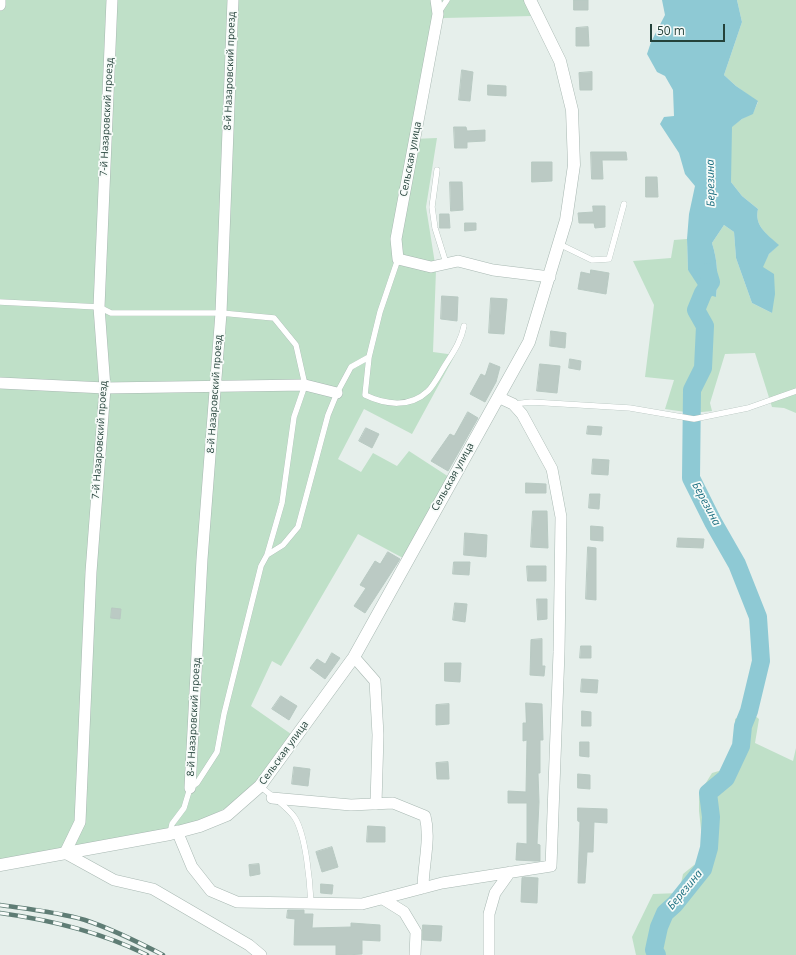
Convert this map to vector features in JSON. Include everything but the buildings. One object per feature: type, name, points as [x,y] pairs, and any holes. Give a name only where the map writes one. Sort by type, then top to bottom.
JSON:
[{"type":"street","points":[[0,0],[0,5]]},
{"type":"street","name":"7-й Назаровский проезд","points":[[65,853],[80,822],[91,572],[105,388],[99,307],[112,0]]},
{"type":"street","name":"8-й Назаровский проезд","points":[[190,788],[202,559],[221,313],[233,0]]},
{"type":"street","name":"Сельская улица","points":[[398,259],[396,239],[438,14],[436,0]]},
{"type":"street","name":"Сельская улица","points":[[0,865],[174,832],[200,826],[227,815],[260,786],[354,657],[478,434],[500,398],[529,342],[550,277],[566,220],[574,165],[572,110],[560,61],[530,0]]},
{"type":"street","points":[[398,259],[431,267],[458,261],[493,270],[550,277]]},
{"type":"street","points":[[0,383],[105,388],[305,385],[337,393]]},
{"type":"street","points":[[174,832],[192,867],[211,891],[238,902],[362,904],[442,883],[551,866],[559,659],[561,517],[552,470],[526,422],[513,404],[500,398]]},
{"type":"street","points":[[354,657],[375,681],[378,735],[376,804]]},
{"type":"street","points":[[272,798],[351,805],[393,803],[425,816],[428,828],[423,868],[423,888]]},
{"type":"street","points":[[65,853],[114,880],[153,889],[249,945],[261,955]]},
{"type":"street","points":[[489,955],[489,914],[495,893],[510,872]]},
{"type":"street","points":[[383,899],[404,912],[416,932],[415,955]]},
{"type":"lane","points":[[438,14],[446,0]]},
{"type":"lane","points":[[437,170],[432,207],[435,228],[446,263]]},
{"type":"lane","points":[[559,244],[592,260],[609,259],[624,204]]},
{"type":"lane","points":[[398,259],[380,312],[369,357],[365,395],[377,401],[394,404],[411,402],[429,390],[461,339],[464,326]]},
{"type":"lane","points":[[0,302],[99,307],[111,313],[221,313],[274,318],[296,345],[305,385],[294,418],[282,503],[267,555],[261,566],[224,714],[217,752],[198,783],[190,788],[184,808],[172,824],[174,832]]},
{"type":"lane","points":[[267,555],[283,546],[298,527],[328,415],[337,393],[351,367],[369,357]]},
{"type":"lane","points":[[513,404],[531,402],[630,408],[694,419],[748,408],[796,391]]},
{"type":"lane","points":[[260,786],[295,817],[300,833],[309,878],[311,904]]},
{"type":"green space","points":[[0,0],[525,0],[533,16],[444,18],[432,22],[413,139],[437,138],[426,207],[436,270],[433,352],[455,355],[412,434],[364,409],[338,459],[361,472],[373,453],[397,466],[409,451],[449,477],[403,558],[358,534],[281,666],[272,661],[251,706],[291,734],[256,781],[245,793],[232,803],[217,813],[178,827],[0,860]]},
{"type":"green space","points":[[737,0],[796,0],[796,413],[784,408],[772,407],[755,353],[725,354],[710,403],[712,411],[692,413],[665,409],[674,380],[645,377],[654,305],[633,261],[671,258],[674,240],[687,239],[688,270],[716,297],[717,270],[712,243],[724,225],[734,232],[736,258],[752,303],[772,313],[762,267],[769,254],[778,245],[762,229],[757,215],[758,209],[742,196],[731,182],[731,127],[753,113],[758,102],[724,75],[742,22]]},
{"type":"green space","points":[[749,711],[759,719],[755,743],[793,761],[796,748],[796,955],[636,955],[632,937],[653,894],[679,893],[683,874],[704,857],[699,811],[699,794],[712,773],[729,768],[735,749],[735,719]]},
{"type":"water","points":[[662,0],[737,0],[742,22],[724,75],[736,86],[758,101],[753,114],[742,119],[732,127],[731,182],[742,196],[758,209],[758,220],[762,229],[779,245],[769,254],[763,267],[774,274],[775,294],[772,313],[752,303],[736,258],[734,232],[724,225],[712,243],[717,270],[716,297],[703,293],[688,270],[687,239],[689,214],[695,186],[685,174],[679,153],[660,124],[664,117],[674,116],[673,90],[665,76],[657,72],[647,54],[651,42],[665,15]]},
{"type":"waterway","name":"Березина","points":[[657,955],[654,950],[659,927],[665,913],[675,904],[703,869],[709,848],[711,817],[708,793],[726,778],[741,746],[743,726],[749,711],[761,661],[758,617],[737,564],[713,522],[691,478],[692,390],[703,368],[705,326],[696,310],[703,293],[711,282],[708,272]]},
{"type":"railway","points":[[0,905],[54,913],[85,920],[115,932],[163,955]]},
{"type":"railway","points":[[0,913],[57,923],[94,933],[147,955]]}]
